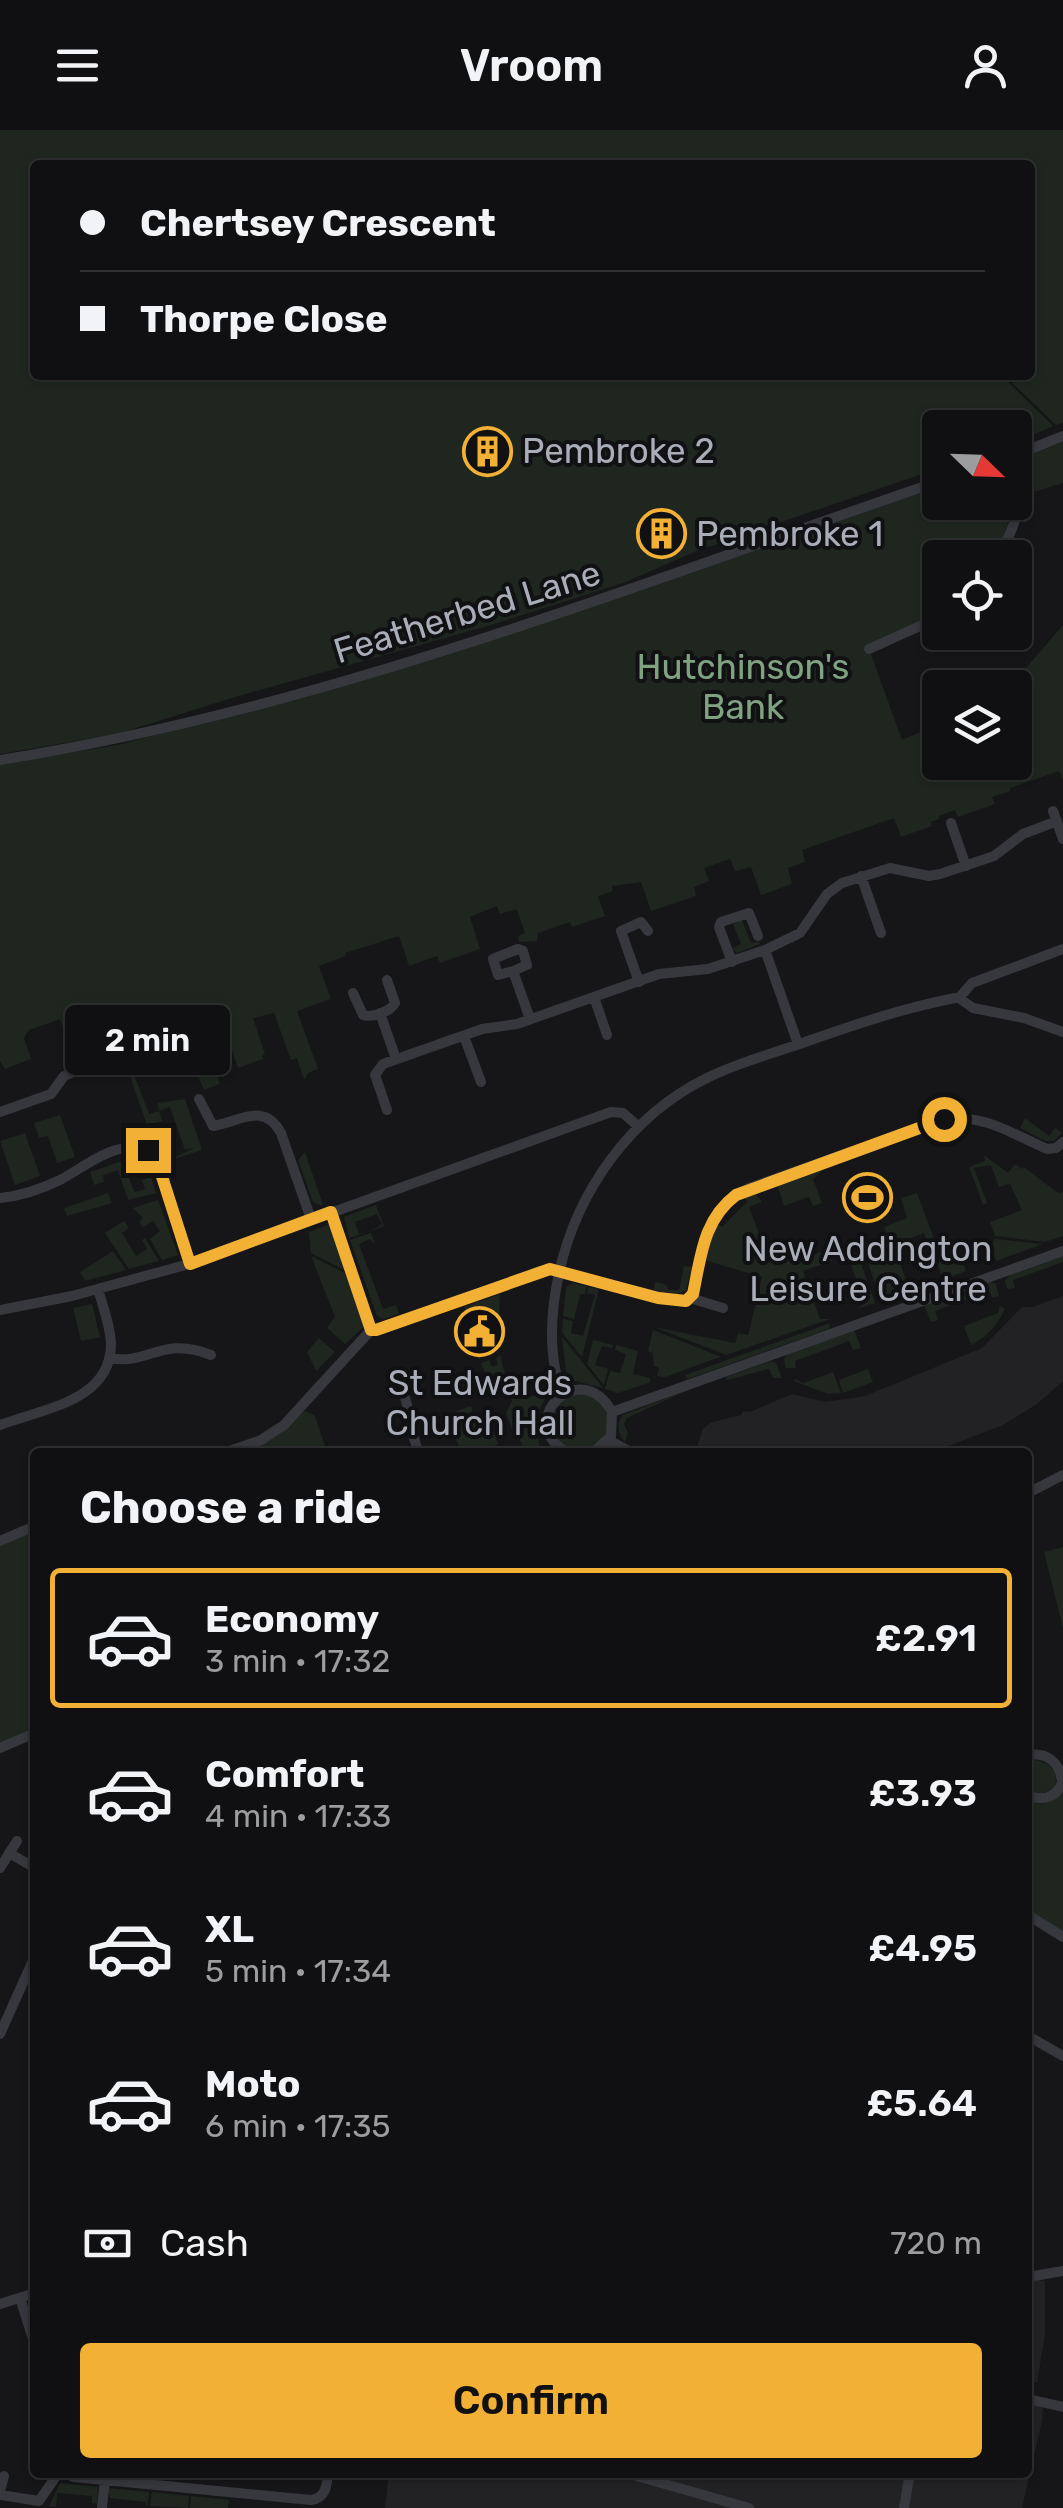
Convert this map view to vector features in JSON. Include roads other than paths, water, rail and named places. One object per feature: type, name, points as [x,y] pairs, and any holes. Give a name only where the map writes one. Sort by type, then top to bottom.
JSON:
[{"type":"street","points":[[1032,448],[1063,436]]},
{"type":"street","name":"Featherbed Lane","points":[[0,760],[182,725],[457,646],[922,487]]},
{"type":"street","points":[[869,649],[922,627]]},
{"type":"street","points":[[388,1110],[376,1072],[382,1064],[464,1036],[530,1020],[666,972],[702,971],[764,950],[800,933],[830,891],[861,876],[893,867],[936,876],[1002,851],[1055,816],[1063,839]]},
{"type":"street","points":[[951,823],[966,866]]},
{"type":"street","points":[[861,876],[881,933]]},
{"type":"street","points":[[732,962],[721,922],[748,912],[758,936]]},
{"type":"street","points":[[638,982],[621,931],[642,922],[648,931]]},
{"type":"street","points":[[563,1394],[553,1337],[560,1272],[584,1201],[608,1164],[662,1106],[706,1078],[881,1016],[959,998],[975,981],[1063,949]]},
{"type":"street","points":[[764,950],[798,1044]]},
{"type":"street","points":[[513,971],[530,1020]]},
{"type":"street","points":[[353,993],[362,1015],[392,1009],[395,1003],[388,980]]},
{"type":"street","points":[[594,997],[607,1034]]},
{"type":"street","points":[[959,998],[973,1008],[1024,1018],[1063,1032]]},
{"type":"street","points":[[380,1013],[396,1059]]},
{"type":"street","points":[[464,1036],[480,1082]]},
{"type":"street","points":[[0,1112],[50,1094],[64,1076],[76,1071]]},
{"type":"street","points":[[199,1099],[212,1126],[253,1114],[272,1120],[281,1133],[311,1219]]},
{"type":"street","points":[[0,1310],[98,1290],[190,1264],[597,1117],[618,1111],[640,1127]]},
{"type":"street","points":[[690,1298],[710,1225],[725,1204],[752,1187],[947,1118],[990,1122],[1048,1149],[1063,1142]]},
{"type":"street","points":[[0,1198],[60,1180],[89,1161],[129,1147],[143,1148],[157,1161],[190,1264]]},
{"type":"street","points":[[331,1212],[371,1330]]},
{"type":"street","points":[[612,1412],[1063,1251]]},
{"type":"street","points":[[238,1448],[284,1426],[371,1330],[540,1271],[560,1272],[678,1302],[690,1298],[723,1308]]},
{"type":"street","points":[[0,1425],[87,1392],[103,1377],[110,1338],[98,1290]]},
{"type":"street","points":[[109,1358],[126,1359],[179,1346],[211,1355]]},
{"type":"street","points":[[560,1448],[553,1442],[546,1423],[551,1407],[572,1390],[589,1390],[603,1398],[612,1412],[608,1440],[599,1448]]},
{"type":"street","points":[[404,1396],[411,1414],[409,1431],[416,1448]]},
{"type":"street","points":[[608,1440],[623,1448]]},
{"type":"street","points":[[1032,1491],[1063,1475]]},
{"type":"street","points":[[0,1541],[30,1528]]},
{"type":"street","points":[[0,1748],[30,1734]]},
{"type":"street","points":[[1032,1754],[1058,1758],[1062,1782],[1051,1796],[1032,1797]]},
{"type":"street","points":[[0,1868],[16,1841]]},
{"type":"street","points":[[10,1853],[30,1865]]},
{"type":"street","points":[[1032,1918],[1063,1938]]},
{"type":"street","points":[[0,2034],[30,1967]]},
{"type":"street","points":[[0,2000],[12,2005]]},
{"type":"street","points":[[1032,2038],[1063,2056]]},
{"type":"street","points":[[1032,2275],[1063,2271]]},
{"type":"street","points":[[0,2304],[30,2295]]},
{"type":"street","points":[[20,2298],[30,2330]]},
{"type":"street","points":[[1032,2400],[1063,2407]]},
{"type":"street","points":[[4,2476],[0,2493],[39,2502],[57,2478]]},
{"type":"street","points":[[93,2478],[275,2503],[320,2497]]},
{"type":"street","points":[[320,2497],[326,2478]]},
{"type":"street","points":[[644,2478],[749,2508]]},
{"type":"street","points":[[904,2508],[909,2478]]},
{"type":"street","points":[[102,2508],[104,2480]]},
{"type":"street","points":[[320,2497],[327,2508]]},
{"type":"place","name":"Pembroke 2","points":[[487,451]]},
{"type":"place","name":"Pembroke 1","points":[[661,534]]},
{"type":"place","name":"New Addington Leisure Centre","points":[[868,1197]]},
{"type":"place","name":"St Edwards Church Hall","points":[[480,1331]]},
{"type":"park label","name":"Hutchinson's Bank","points":[[743,687]]}]
